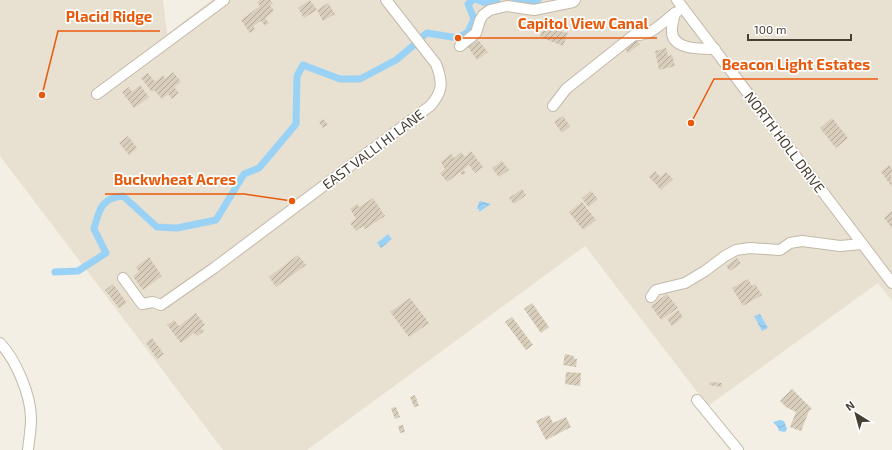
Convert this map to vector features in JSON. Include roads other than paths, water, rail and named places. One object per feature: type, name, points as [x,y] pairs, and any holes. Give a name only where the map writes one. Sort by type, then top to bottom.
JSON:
[{"type":"street","points":[[97,94],[224,0]]},
{"type":"street","name":"EAST VALLI HI LANE","points":[[123,278],[142,304],[152,302],[162,305],[214,268],[436,100],[440,90],[441,76],[436,64],[386,0]]},
{"type":"street","points":[[460,46],[476,32],[482,16],[490,10],[507,6],[534,10],[573,2],[575,0]]},
{"type":"street","points":[[678,7],[672,30],[674,38],[680,44],[688,47],[714,49]]},
{"type":"street","points":[[553,106],[566,89],[634,35],[638,36],[650,33],[678,7]]},
{"type":"street","name":"NORTH HOLL DRIVE","points":[[678,7],[714,49],[892,284]]},
{"type":"street","points":[[651,297],[656,290],[685,283],[736,250],[750,248],[780,250],[790,243],[802,241],[840,246],[862,244]]},
{"type":"street","points":[[0,343],[7,350],[25,386],[31,418],[28,450]]},
{"type":"street","points":[[697,400],[738,450]]},
{"type":"water","points":[[480,201],[491,204],[479,212],[479,209],[477,209]]},
{"type":"water","points":[[388,234],[392,239],[381,248],[377,243]]},
{"type":"water","points":[[760,314],[768,328],[762,331],[754,316]]},
{"type":"water","points":[[780,420],[784,421],[787,429],[785,432],[779,431],[773,422]]},
{"type":"waterway","points":[[422,37],[427,33],[458,38],[468,32],[474,19],[468,4],[473,0]]},
{"type":"waterway","points":[[478,0],[488,4],[497,0]]},
{"type":"waterway","points":[[515,0],[526,4],[538,0]]},
{"type":"waterway","points":[[55,272],[78,271],[106,253],[94,229],[102,206],[105,202],[116,197],[123,196],[157,227],[177,228],[216,220],[244,174],[259,168],[296,124],[297,76],[303,65],[340,79],[360,79],[396,60],[414,45]]},
{"type":"place","name":"Capitol View Canal","points":[[458,38]]},
{"type":"place","name":"Placid Ridge","points":[[42,95]]},
{"type":"place","name":"Beacon Light Estates","points":[[691,123]]},
{"type":"place","name":"Buckwheat Acres","points":[[292,201]]}]
